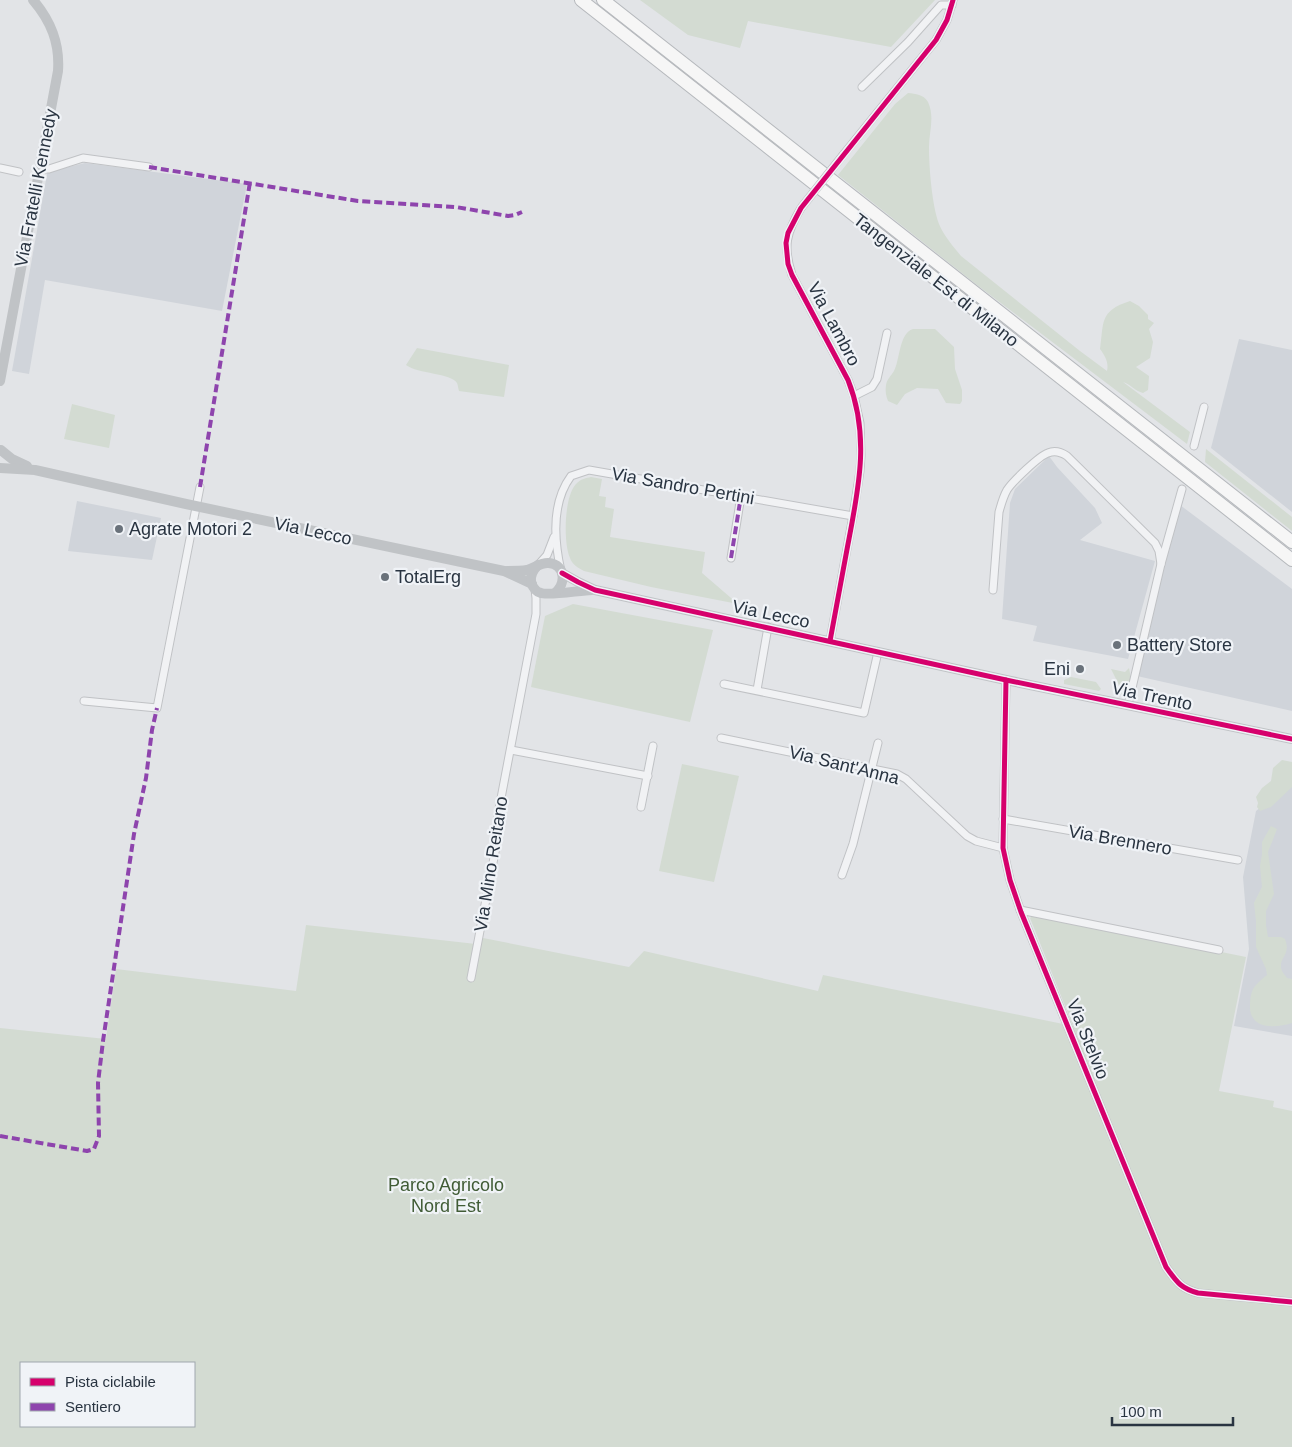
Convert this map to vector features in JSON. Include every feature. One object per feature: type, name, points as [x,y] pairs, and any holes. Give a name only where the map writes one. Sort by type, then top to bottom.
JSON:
[{"type":"highway","name":"Tangenziale Est di Milano","points":[[581,0],[1292,560]]},
{"type":"highway","name":"Tangenziale Est di Milano","points":[[602,0],[1292,542]]},
{"type":"street","name":"Via Fratelli Kennedy","points":[[0,381],[58,71],[57,43],[47,19],[33,0]]},
{"type":"street","points":[[862,87],[908,42],[941,5],[953,3]]},
{"type":"street","name":"Via Lambro","points":[[830,641],[862,456],[860,423],[848,380],[792,275],[788,264],[786,243],[788,233],[801,208],[936,40],[948,20],[953,3]]},
{"type":"street","points":[[39,169],[49,169],[83,158],[149,167]]},
{"type":"street","points":[[0,168],[19,172]]},
{"type":"street","points":[[854,396],[872,387],[877,379],[887,333]]},
{"type":"street","points":[[1194,446],[1204,408]]},
{"type":"street","name":"Via Lecco","points":[[0,449],[0,462]]},
{"type":"street","name":"Via Lecco","points":[[0,449],[12,459],[35,470]]},
{"type":"street","points":[[992,590],[999,512],[1002,500],[1013,482],[1043,455],[1053,452],[1059,452],[1066,456],[1155,543],[1160,551],[1161,564]]},
{"type":"street","name":"Via Lecco","points":[[0,468],[35,470],[504,571],[533,586],[538,592],[552,594],[595,590]]},
{"type":"street","name":"Via Sandro Pertini","points":[[556,532],[560,493],[571,476],[589,470],[853,516]]},
{"type":"street","points":[[84,701],[157,708],[200,487]]},
{"type":"street","name":"Via Trento","points":[[1128,705],[1161,564],[1182,489]]},
{"type":"street","points":[[731,558],[741,496]]},
{"type":"street","points":[[533,586],[532,572],[547,555],[556,532]]},
{"type":"street","points":[[552,594],[561,586],[562,572],[558,557],[556,532]]},
{"type":"street","name":"Via Lecco","points":[[504,571],[529,569],[543,563],[553,564],[578,582],[595,590],[1006,680]]},
{"type":"street","name":"Via Mino Reitano","points":[[533,586],[536,598],[536,614]]},
{"type":"street","name":"Via Mino Reitano","points":[[471,978],[496,848],[498,814],[536,614],[539,605],[552,594]]},
{"type":"street","name":"Via Lecco","points":[[757,690],[768,628]]},
{"type":"street","points":[[724,684],[864,713],[878,652]]},
{"type":"street","name":"Via Trento","points":[[1006,680],[1292,739]]},
{"type":"street","name":"Via Stelvio","points":[[1006,680],[1003,848],[1010,880],[1020,910],[1166,1267],[1185,1289],[1198,1293],[1292,1302]]},
{"type":"street","name":"Via Sant'Anna","points":[[721,738],[897,774],[967,836],[982,843],[1003,848]]},
{"type":"street","points":[[842,875],[853,844],[878,743]]},
{"type":"street","points":[[641,807],[653,746]]},
{"type":"street","points":[[511,750],[648,776]]},
{"type":"street","name":"Via Brennero","points":[[1003,819],[1238,860]]},
{"type":"street","points":[[1020,910],[1219,950]]},
{"type":"shaded area","points":[[85,163],[247,184],[222,311],[45,280],[29,374],[12,371],[47,174],[48,172]]},
{"type":"shaded area","points":[[1239,339],[1292,350],[1292,512],[1211,448]]},
{"type":"shaded area","points":[[1049,456],[1095,508],[1102,523],[1080,540],[1155,561],[1128,659],[1033,641],[1037,626],[1002,619],[1010,503],[1015,489]]},
{"type":"shaded area","points":[[77,501],[161,518],[152,560],[68,551]]},
{"type":"shaded area","points":[[1180,505],[1292,589],[1292,711],[1137,676]]},
{"type":"shaded area","points":[[1292,781],[1292,1036],[1234,1026],[1249,949],[1243,877],[1256,811]]},
{"type":"green space","points":[[640,0],[935,0],[891,47],[748,21],[740,48],[688,35]]},
{"type":"green space","points":[[908,93],[924,97],[930,108],[929,156],[933,197],[939,224],[952,245],[961,256],[1107,371],[1107,362],[1100,349],[1105,319],[1113,309],[1130,301],[1139,306],[1148,315],[1148,319],[1154,323],[1149,329],[1153,342],[1150,358],[1136,367],[1149,376],[1148,390],[1143,393],[1123,382],[1190,432],[1187,444],[977,285],[838,175],[895,104]]},
{"type":"green space","points":[[913,329],[935,329],[954,347],[955,369],[962,390],[962,401],[960,404],[946,403],[938,389],[917,388],[905,394],[897,405],[888,401],[886,391],[888,379],[896,366],[902,341],[908,332]]},
{"type":"green space","points":[[417,348],[509,365],[504,397],[459,391],[457,383],[448,377],[411,368],[406,365]]},
{"type":"green space","points":[[72,404],[115,415],[109,448],[64,439]]},
{"type":"green space","points":[[1206,449],[1292,517],[1292,531],[1205,462]]},
{"type":"green space","points":[[591,477],[602,479],[599,496],[606,497],[605,507],[614,509],[610,537],[705,552],[702,573],[738,604],[651,587],[584,571],[576,566],[570,558],[566,542],[567,508],[569,497],[577,483]]},
{"type":"green space","points":[[573,604],[713,630],[690,722],[531,687],[545,616]]},
{"type":"green space","points":[[1129,668],[1131,679],[1129,690],[1124,695],[1118,694],[1119,685],[1111,669],[1125,672]]},
{"type":"green space","points":[[1071,677],[1096,682],[1101,689],[1099,691],[1064,684],[1064,680]]},
{"type":"green space","points":[[1282,760],[1292,762],[1292,787],[1271,807],[1260,811],[1257,807],[1256,797],[1262,788],[1271,781],[1273,768]]},
{"type":"green space","points":[[682,764],[739,776],[714,882],[659,871]]},
{"type":"green space","points":[[1271,826],[1277,829],[1268,852],[1274,894],[1266,911],[1266,925],[1268,937],[1281,937],[1285,939],[1287,949],[1281,963],[1281,968],[1287,978],[1292,979],[1292,1023],[1279,1026],[1260,1024],[1255,1021],[1250,1009],[1253,989],[1267,975],[1256,947],[1254,903],[1262,887],[1260,866],[1262,842]]},
{"type":"green space","name":"Parco Agricolo Nord Est","points":[[1034,914],[1246,957],[1219,1091],[1274,1101],[1273,1107],[1292,1111],[1292,1447],[0,1447],[0,1028],[106,1039],[116,969],[296,991],[306,925],[476,944],[478,937],[629,967],[644,951],[818,991],[823,975],[1073,1026],[1030,918]]},
{"type":"marked path","points":[[149,167],[358,201],[456,207],[508,216],[522,212]]},
{"type":"marked path","points":[[200,487],[250,182]]},
{"type":"marked path","points":[[731,558],[741,496]]},
{"type":"marked path","points":[[0,1136],[87,1151],[94,1149],[99,1136],[98,1083],[103,1041],[134,834],[146,778],[152,730],[157,708]]},
{"type":"cycle path","points":[[830,641],[859,482],[861,441],[859,421],[855,400],[848,380],[792,275],[788,264],[786,243],[788,233],[801,208],[936,40],[947,20],[953,0]]},
{"type":"cycle path","points":[[562,573],[595,590],[1006,680],[1292,739]]},
{"type":"cycle path","points":[[1006,680],[1003,848],[1010,880],[1021,912],[1166,1267],[1179,1284],[1198,1293],[1292,1302]]},
{"type":"place","name":"Agrate Motori 2","points":[[119,529]]},
{"type":"place","name":"TotalErg","points":[[385,577]]},
{"type":"place","name":"Battery Store","points":[[1117,645]]},
{"type":"place","name":"Eni","points":[[1080,669]]}]
